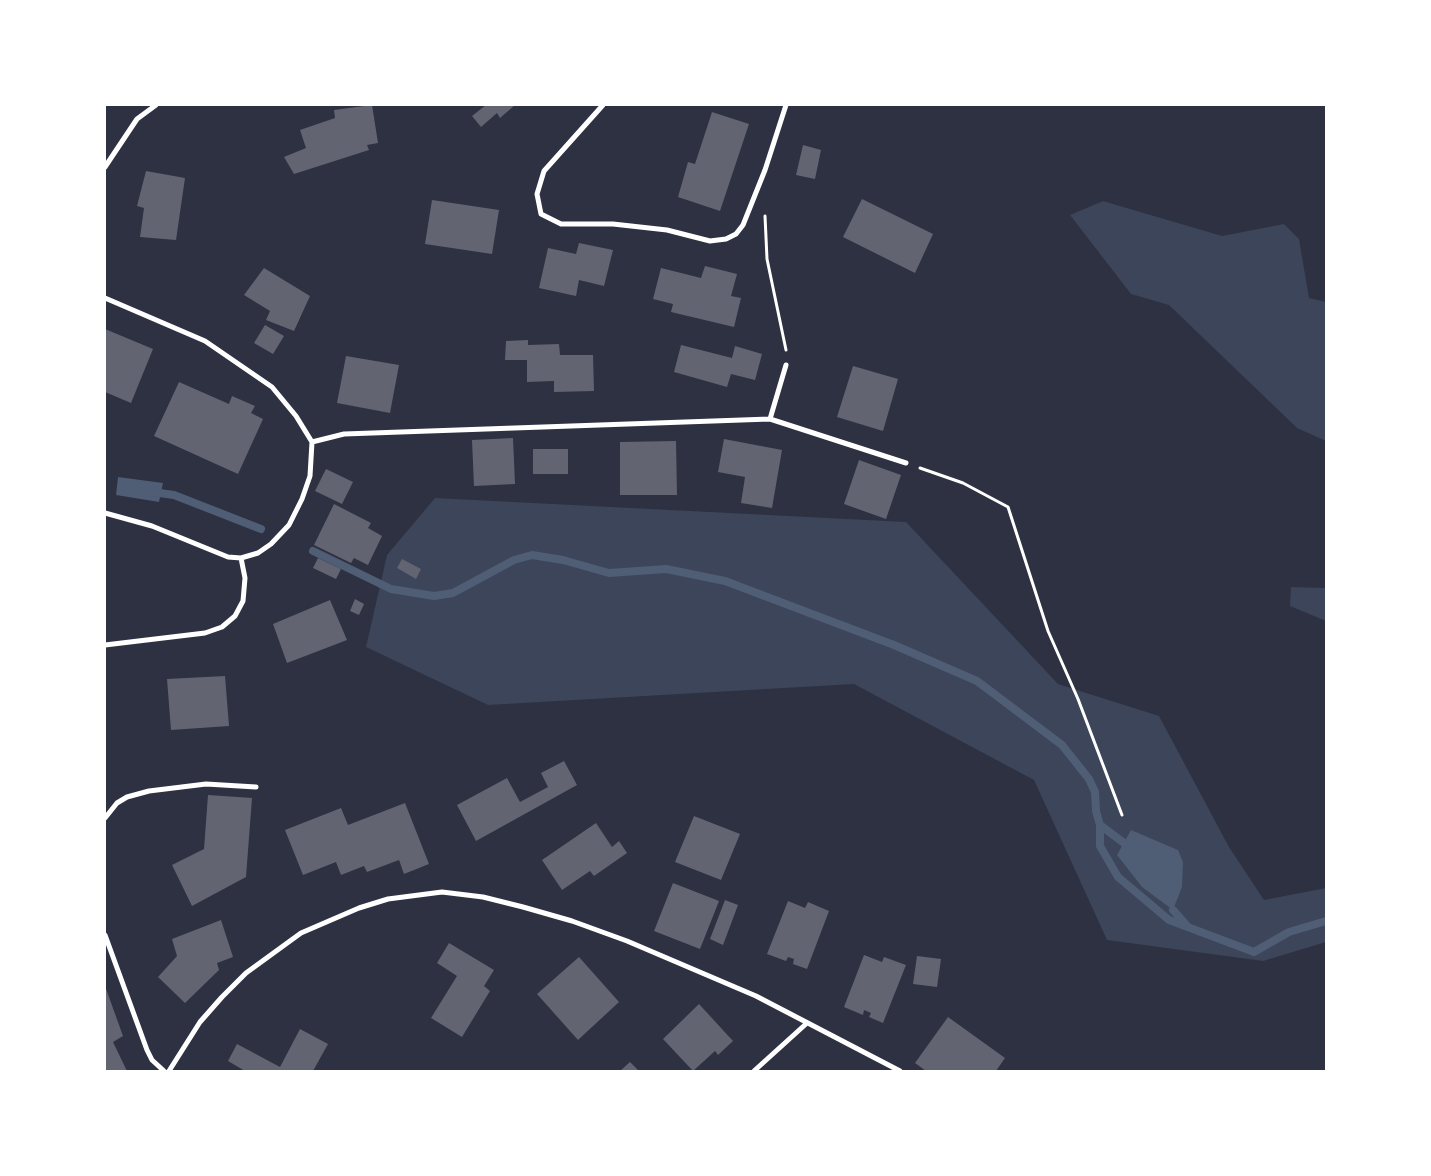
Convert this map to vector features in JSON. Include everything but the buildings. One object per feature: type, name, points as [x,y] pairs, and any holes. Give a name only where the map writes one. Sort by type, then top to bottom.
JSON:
[{"type":"street","points":[[105,167],[138,119],[156,105]]},
{"type":"street","points":[[602,105],[544,171],[537,194],[541,214],[561,224],[622,225],[667,230],[710,241],[726,239],[736,234],[743,225],[765,170],[786,105]]},
{"type":"street","points":[[105,298],[205,341],[272,387],[296,416],[312,442],[310,476],[302,499],[289,525],[271,544],[258,552],[241,558],[216,554],[152,526],[105,513]]},
{"type":"street","points":[[770,419],[786,365]]},
{"type":"street","points":[[312,442],[344,434],[770,419],[906,463]]},
{"type":"street","points":[[105,645],[206,633],[222,627],[235,616],[243,601],[245,578],[241,558]]},
{"type":"street","points":[[105,818],[117,803],[127,797],[149,791],[206,784],[256,787]]},
{"type":"street","points":[[170,1071],[200,1022],[222,997],[273,952],[301,933],[359,908],[388,899],[427,893],[483,897],[572,920],[698,970],[756,996],[900,1071]]},
{"type":"street","points":[[105,935],[147,1050],[152,1060],[164,1071]]},
{"type":"street","points":[[754,1071],[807,1023]]},
{"type":"path","points":[[765,210],[767,259],[786,354],[786,365]]},
{"type":"path","points":[[906,463],[964,483],[1008,507],[1048,631],[1078,699],[1122,815]]},
{"type":"shaded area","points":[[1103,201],[1222,236],[1284,224],[1299,239],[1309,298],[1326,302],[1326,441],[1297,428],[1169,305],[1131,294],[1070,215]]},
{"type":"shaded area","points":[[118,477],[163,483],[159,502],[116,495]]},
{"type":"shaded area","points":[[435,498],[906,522],[1058,684],[1159,716],[1229,847],[1264,900],[1326,888],[1326,942],[1263,961],[1107,940],[1034,780],[854,684],[488,705],[366,647],[387,555]]},
{"type":"shaded area","points":[[1291,587],[1326,588],[1326,621],[1290,606]]},
{"type":"shaded area","points":[[1131,830],[1178,850],[1183,862],[1182,887],[1173,910],[1142,887],[1117,855]]},
{"type":"waterway","points":[[152,492],[174,495],[261,529]]},
{"type":"waterway","points":[[313,551],[391,589],[434,596],[453,593],[514,560],[532,555],[563,560],[609,573],[666,569],[725,581],[894,645],[977,681],[1062,745],[1089,779],[1095,792],[1096,811],[1100,825],[1100,846],[1118,877],[1169,920],[1254,952],[1289,932],[1326,921]]},
{"type":"waterway","points":[[1100,825],[1124,843]]},
{"type":"waterway","points":[[1173,910],[1187,926]]}]
